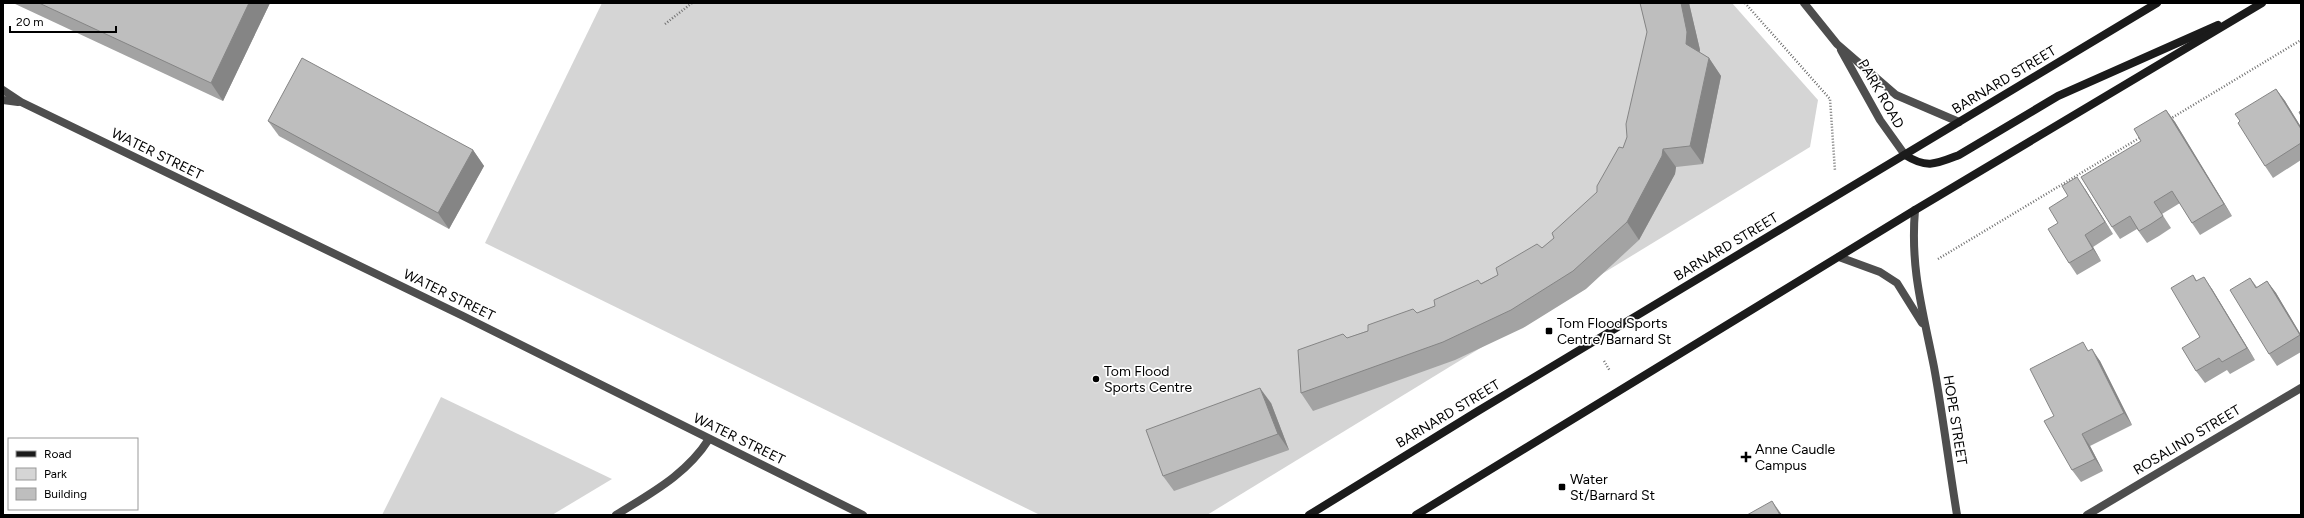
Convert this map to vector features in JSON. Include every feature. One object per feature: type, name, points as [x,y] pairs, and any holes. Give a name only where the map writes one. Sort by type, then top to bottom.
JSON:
[{"type":"main road","name":"BARNARD STREET","points":[[1309,515],[1478,411],[2157,3]]},
{"type":"main road","points":[[1416,515],[1915,210],[2262,3]]},
{"type":"main road","points":[[1905,155],[1918,164],[1932,164],[1959,155],[2058,96],[2152,52],[2244,14]]},
{"type":"street","name":"PARK ROAD","points":[[1804,3],[1837,44],[1887,131],[1905,155]]},
{"type":"street","name":"PARK ROAD","points":[[1837,44],[1896,95],[1959,122]]},
{"type":"street","name":"WATER STREET","points":[[3,90],[21,102],[469,320],[863,515]]},
{"type":"street","name":"WATER STREET","points":[[3,100],[21,102]]},
{"type":"street","name":"HOPE STREET","points":[[1915,210],[1913,255],[1925,329],[1934,368],[1957,515]]},
{"type":"street","name":"HOPE STREET","points":[[1839,257],[1880,272],[1897,283],[1925,329]]},
{"type":"street","name":"ROSALIND STREET","points":[[2087,515],[2301,388]]},
{"type":"street","points":[[616,515],[681,473],[700,453],[709,439]]},
{"type":"path","points":[[665,24],[692,3]]},
{"type":"path","points":[[1745,3],[1830,99],[1835,171]]},
{"type":"path","points":[[2165,122],[2301,40]]},
{"type":"path","points":[[1937,260],[2144,135]]},
{"type":"path","points":[[1602,358],[1613,376]]},
{"type":"green space","name":"Tom Flood Sports Centre","points":[[602,3],[1732,3],[1818,100],[1810,147],[1207,515],[1040,515],[485,243]]},
{"type":"green space","points":[[441,397],[612,479],[552,515],[382,515]]},
{"type":"building","points":[[39,3],[249,3],[211,83]]},
{"type":"building","points":[[1640,3],[1681,3],[1687,32],[1686,44],[1709,58],[1690,146],[1663,149],[1662,156],[1627,222],[1573,271],[1511,310],[1443,342],[1301,393],[1298,350],[1343,334],[1347,338],[1368,331],[1368,325],[1413,309],[1417,313],[1435,306],[1434,300],[1478,280],[1481,284],[1498,275],[1496,268],[1537,244],[1542,248],[1554,238],[1552,233],[1597,192],[1597,186],[1619,147],[1623,148],[1627,137],[1626,124],[1647,32]]},
{"type":"building","points":[[302,58],[473,150],[438,213],[268,121]]},
{"type":"building","points":[[2276,89],[2301,129],[2301,143],[2265,166],[2238,123],[2240,121],[2235,114]]},
{"type":"building","points":[[2166,110],[2224,204],[2192,223],[2172,191],[2154,202],[2163,216],[2151,224],[2139,231],[2130,216],[2112,227],[2081,177],[2141,141],[2134,129]]},
{"type":"building","points":[[2077,177],[2105,222],[2085,235],[2093,249],[2069,263],[2048,229],[2058,223],[2049,208],[2068,196],[2062,186]]},
{"type":"building","points":[[2193,275],[2196,281],[2204,277],[2247,348],[2222,362],[2219,358],[2196,371],[2182,348],[2200,337],[2171,288]]},
{"type":"building","points":[[2250,278],[2256,288],[2267,281],[2300,335],[2269,354],[2230,290]]},
{"type":"building","points":[[2083,342],[2088,351],[2092,349],[2124,413],[2082,434],[2095,459],[2072,470],[2044,421],[2054,416],[2030,369]]},
{"type":"building","points":[[1260,388],[1278,434],[1163,476],[1146,430]]},
{"type":"building","points":[[1772,501],[1780,515],[1747,515]]},
{"type":"place","name":"Tom Flood Sports Centre/Barnard St","points":[[1549,331]]},
{"type":"place","name":"Tom Flood Sports Centre","points":[[1096,379]]},
{"type":"place","name":"Anne Caudle Campus","points":[[1746,457]]},
{"type":"place","name":"Water St/Barnard St","points":[[1562,487]]}]
